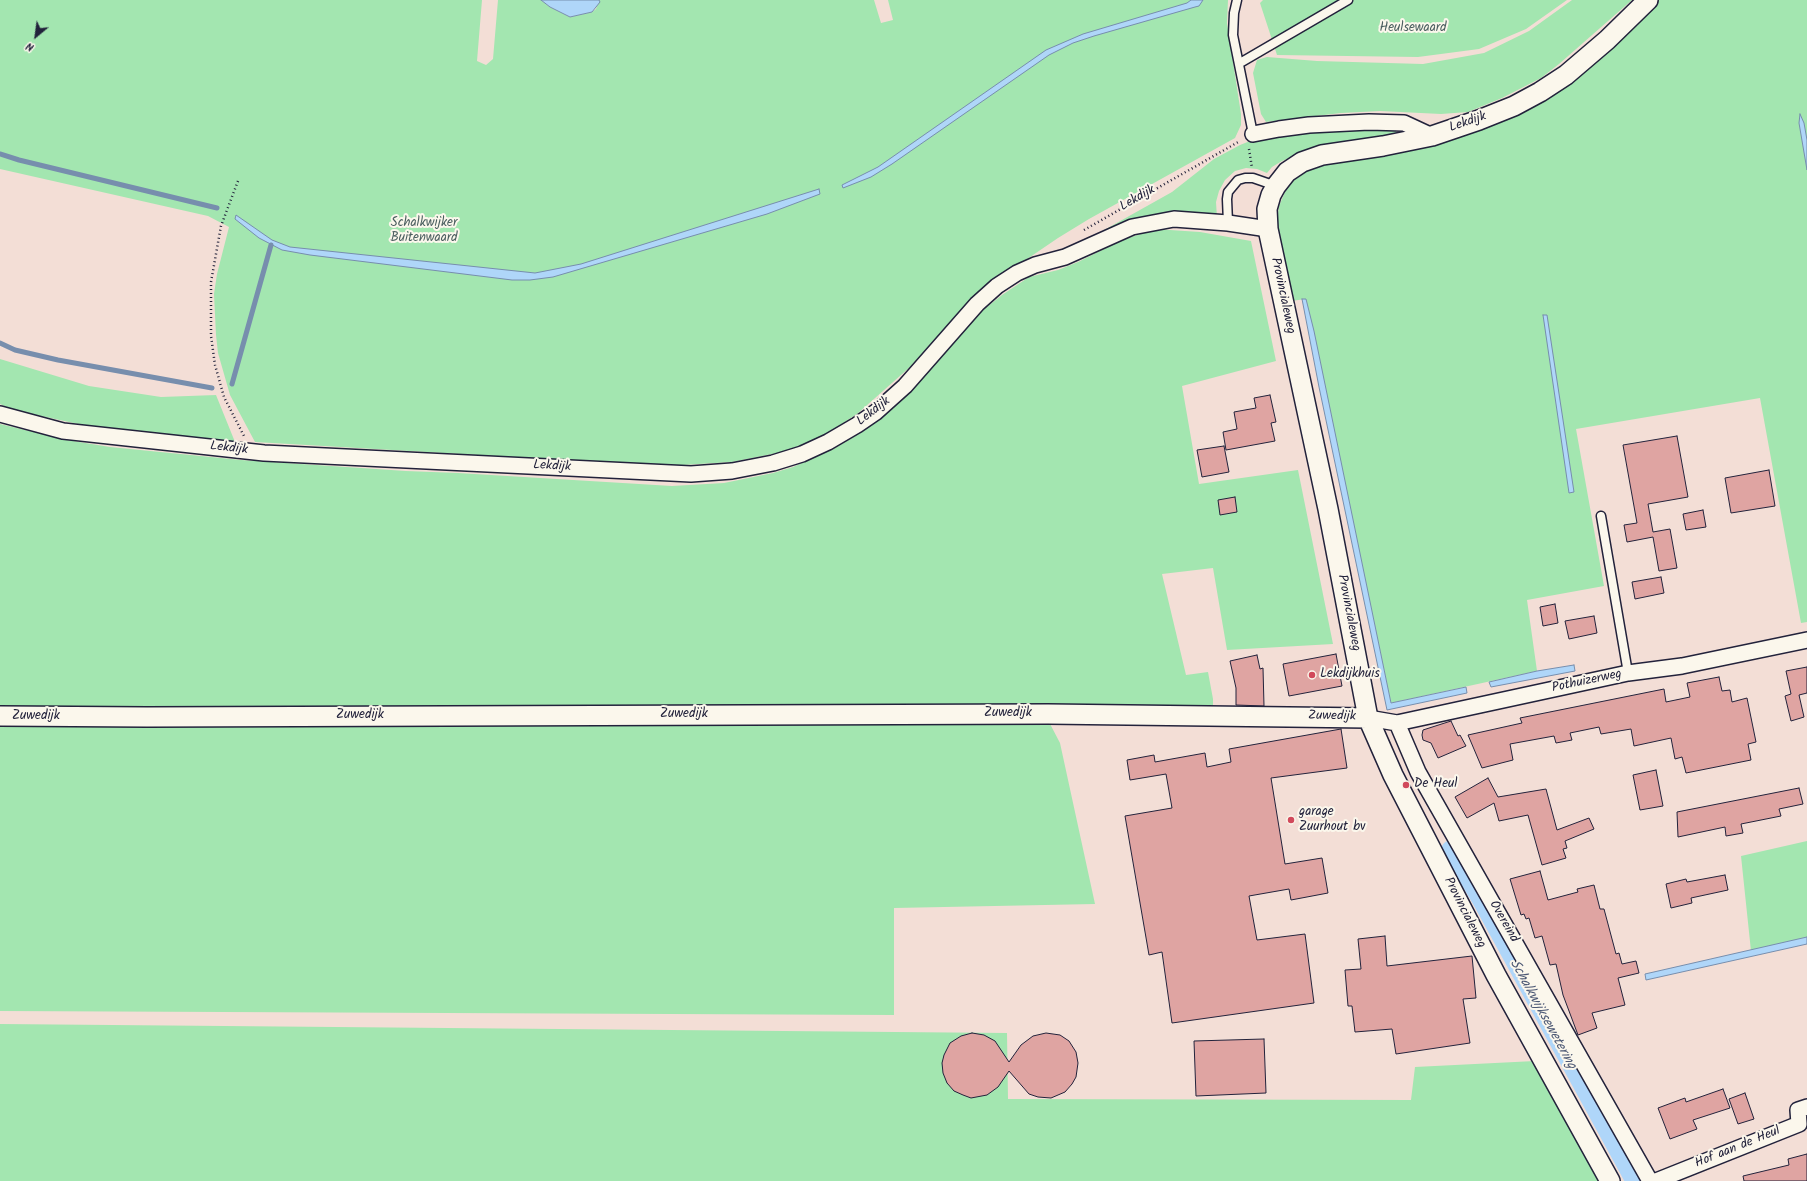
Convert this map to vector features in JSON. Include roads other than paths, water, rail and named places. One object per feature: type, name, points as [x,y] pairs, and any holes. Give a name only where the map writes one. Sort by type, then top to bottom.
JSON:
[{"type":"street","name":"Lekdijk","points":[[1249,140],[1279,129],[1309,125],[1376,122],[1404,123],[1432,136],[1479,120],[1514,106],[1540,92],[1566,75],[1607,40],[1648,0]]},
{"type":"street","name":"Provincialeweg","points":[[1432,136],[1383,146],[1322,155],[1302,162],[1287,172],[1271,195],[1268,208],[1268,229],[1329,516],[1368,718],[1393,775],[1489,961],[1610,1181]]},
{"type":"street","name":"Lekdijk","points":[[0,414],[63,431],[264,453],[691,474],[732,471],[773,464],[802,454],[844,434],[876,412],[905,386],[977,304],[997,286],[1016,273],[1035,265],[1065,257],[1132,227],[1174,219],[1228,223],[1268,229]]},
{"type":"street","name":"Pothuizerweg","points":[[1368,718],[1397,723],[1628,673],[1682,666],[1807,640]]},
{"type":"street","name":"Zuwedijk","points":[[0,716],[155,717],[1048,714],[1368,718]]},
{"type":"street","name":"Overeind","points":[[1397,723],[1418,772],[1650,1181]]},
{"type":"street","name":"Hof aan de Heul","points":[[1656,1181],[1799,1124],[1798,1110],[1807,1107]]},
{"type":"lane","points":[[1237,0],[1234,13],[1233,35],[1240,63],[1249,140]]},
{"type":"lane","points":[[1240,63],[1348,0]]},
{"type":"lane","points":[[1228,223],[1228,192],[1238,180],[1253,178],[1276,186]]},
{"type":"lane","points":[[1601,516],[1628,673]]},
{"type":"water","points":[[541,0],[599,0],[600,2],[592,12],[570,17],[550,7]]},
{"type":"water","points":[[1191,0],[1203,0],[1199,6],[1094,36],[1073,43],[1049,55],[892,164],[871,177],[843,188],[842,185],[878,167],[1046,50],[1083,34],[1187,3]]},
{"type":"water","points":[[1800,114],[1804,123],[1807,140],[1807,170],[1799,123]]},
{"type":"water","points":[[819,189],[820,194],[767,214],[553,277],[530,280],[512,280],[310,255],[282,250],[259,238],[235,219],[236,215],[272,240],[290,247],[535,273],[581,264]]},
{"type":"water","points":[[1302,299],[1306,299],[1314,331],[1391,703],[1466,687],[1467,693],[1387,710]]},
{"type":"water","points":[[1543,315],[1547,315],[1574,492],[1569,493]]},
{"type":"water","points":[[1574,665],[1575,671],[1491,687],[1489,682],[1537,671]]},
{"type":"water","points":[[1807,937],[1807,944],[1646,980],[1645,974]]},
{"type":"waterway","points":[[0,154],[19,160],[217,208]]},
{"type":"waterway","points":[[232,384],[271,245]]},
{"type":"waterway","points":[[0,343],[15,350],[58,360],[212,388]]},
{"type":"waterway","name":"Schalkwijksewetering","points":[[1450,849],[1481,901],[1634,1181]]},
{"type":"place","name":"Lekdijkhuis","points":[[1312,675]]},
{"type":"place","name":"De Heul","points":[[1406,785]]},
{"type":"place","name":"garage Zuurhout bv","points":[[1291,820]]},
{"type":"park label","name":"Heulsewaard","points":[[1413,29]]},
{"type":"park label","name":"Schalkwijker Buitenwaard","points":[[424,232]]}]
